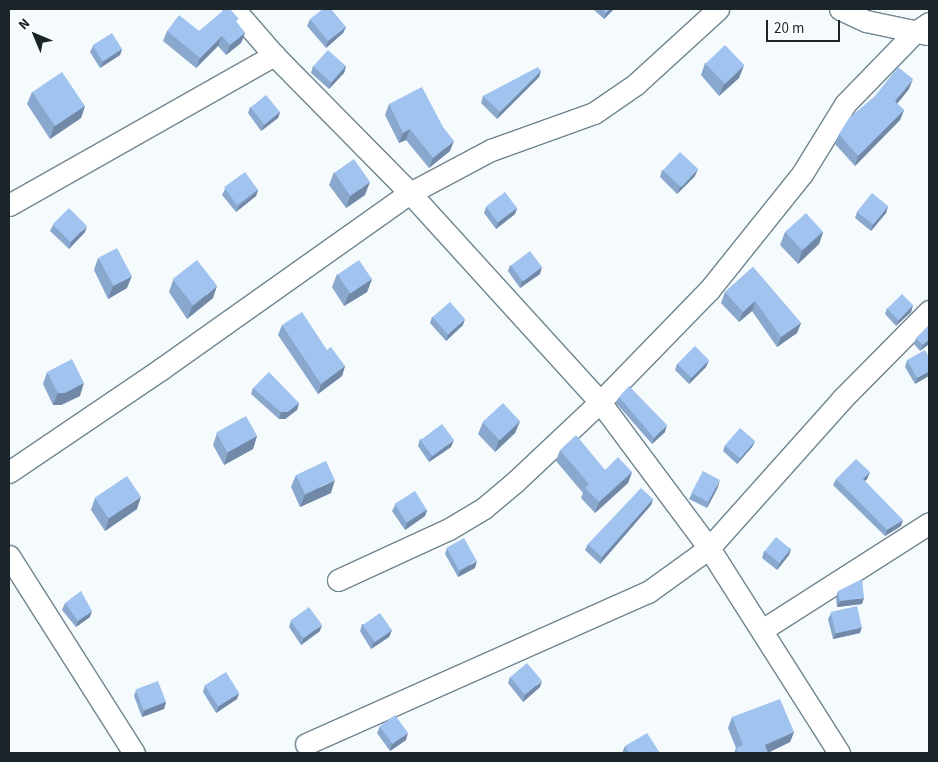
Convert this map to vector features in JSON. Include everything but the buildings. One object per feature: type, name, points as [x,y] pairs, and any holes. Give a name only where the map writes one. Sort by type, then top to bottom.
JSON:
[{"type":"street","points":[[234,9],[274,55],[410,193],[600,402],[709,548],[839,753]]},
{"type":"street","points":[[9,472],[162,369],[410,193],[492,150],[594,113],[636,84],[718,9]]},
{"type":"street","points":[[840,9],[866,21],[924,30]]},
{"type":"street","points":[[338,580],[450,529],[484,508],[600,402],[709,290],[802,174],[845,104],[924,30]]},
{"type":"street","points":[[9,205],[274,55]]},
{"type":"street","points":[[306,744],[648,592],[709,548],[842,399],[929,311]]},
{"type":"street","points":[[762,630],[929,523]]},
{"type":"street","points":[[9,556],[134,753]]}]
